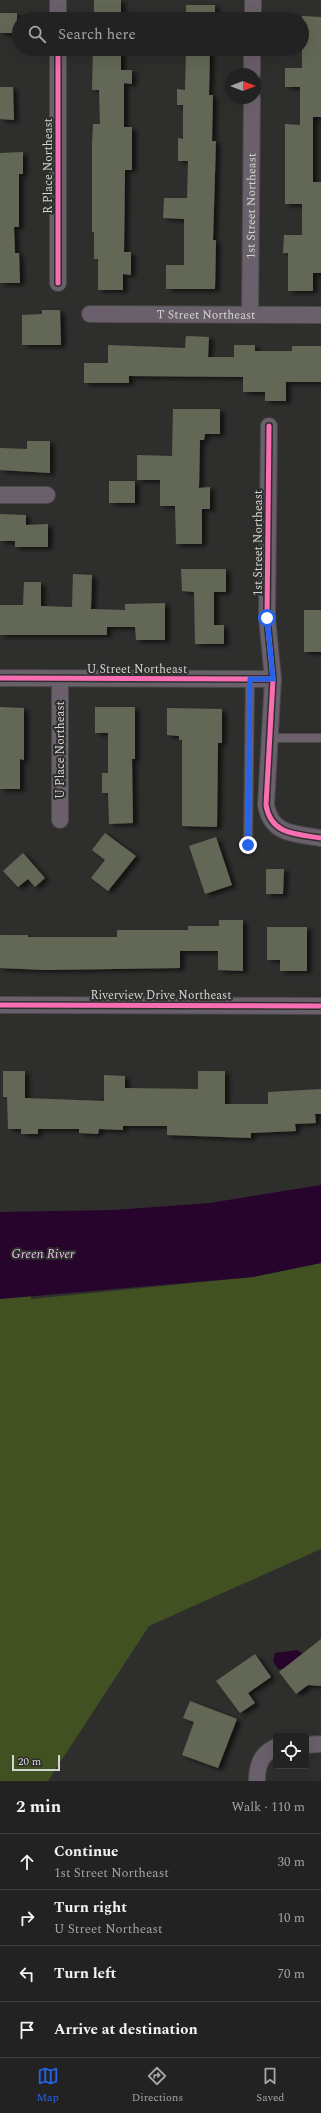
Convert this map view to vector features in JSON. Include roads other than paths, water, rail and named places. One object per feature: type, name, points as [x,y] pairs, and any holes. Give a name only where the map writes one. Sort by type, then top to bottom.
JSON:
[{"type":"street","points":[[58,0],[58,12]]},
{"type":"street","points":[[253,0],[253,12]]},
{"type":"street","name":"R Place Northeast","points":[[58,56],[58,283]]},
{"type":"street","points":[[252,56],[252,68]]},
{"type":"street","name":"1st Street Northeast","points":[[250,314],[252,104]]},
{"type":"street","name":"T Street Northeast","points":[[90,314],[321,315]]},
{"type":"street","name":"1st Street Northeast","points":[[269,426],[267,618],[273,679],[266,805],[270,819],[280,829],[291,833],[321,838]]},
{"type":"street","points":[[0,495],[47,495]]},
{"type":"street","name":"U Street Northeast","points":[[0,678],[273,679]]},
{"type":"street","name":"U Place Northeast","points":[[60,679],[60,820]]},
{"type":"street","name":"Riverview Drive Northeast","points":[[0,1005],[321,1006]]},
{"type":"street","points":[[309,1744],[321,1744]]},
{"type":"street","points":[[257,1779],[258,1768],[262,1758],[273,1749]]},
{"type":"lane","points":[[248,845],[250,679]]},
{"type":"lane","points":[[269,738],[321,738]]},
{"type":"water","name":"Green River","points":[[321,1185],[321,1263],[253,1277],[0,1299],[0,1212],[114,1210],[210,1203]]},
{"type":"water","points":[[297,1650],[303,1654],[287,1669],[278,1669],[273,1661],[275,1653]]}]
